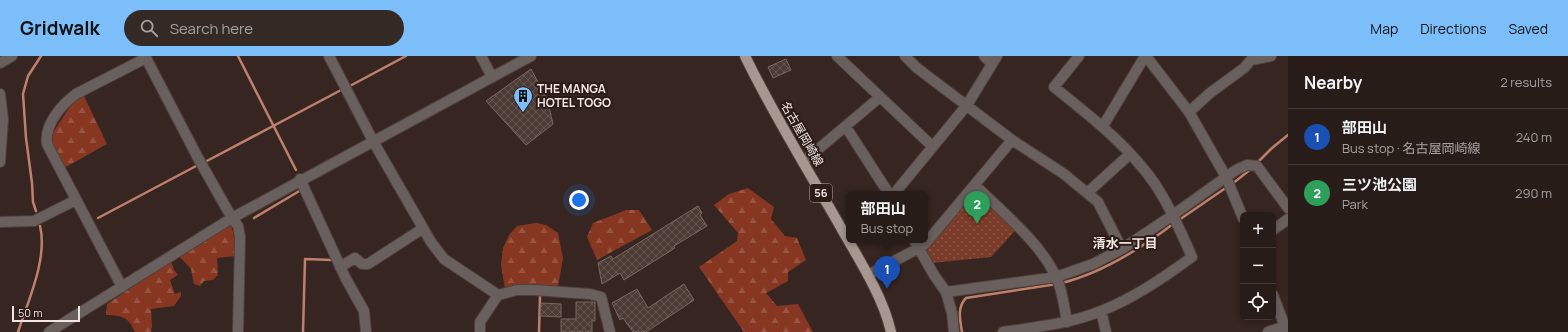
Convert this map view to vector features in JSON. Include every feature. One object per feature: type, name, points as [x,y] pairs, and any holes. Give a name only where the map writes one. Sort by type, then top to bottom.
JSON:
[{"type":"main road","name":"名古屋岡崎線","points":[[745,56],[846,237]]},
{"type":"main road","name":"名古屋岡崎線","points":[[850,243],[868,275],[889,322],[891,332]]},
{"type":"street","points":[[0,63],[12,56]]},
{"type":"street","points":[[328,56],[373,141],[431,242],[444,259],[498,295]]},
{"type":"street","points":[[481,56],[492,77]]},
{"type":"street","points":[[49,332],[232,218],[531,56]]},
{"type":"street","points":[[837,56],[932,146]]},
{"type":"street","points":[[905,56],[917,68],[968,105],[1012,140],[1064,174],[1087,192],[1098,202],[1122,249]]},
{"type":"street","points":[[896,191],[932,146],[968,105],[995,60],[984,56]]},
{"type":"street","points":[[1002,332],[1067,322],[1101,311],[1140,292],[1192,257],[1173,216],[1154,184],[1130,154],[1103,126],[1054,87],[1079,56]]},
{"type":"street","points":[[1103,126],[1145,56],[1188,112],[1226,177],[1241,212]]},
{"type":"street","points":[[1188,112],[1244,68],[1249,58],[1271,56]]},
{"type":"street","points":[[122,287],[47,144],[46,135],[55,116],[68,100],[76,94],[146,57],[198,158],[238,226],[240,237],[238,332]]},
{"type":"street","points":[[0,94],[3,119],[0,162]]},
{"type":"street","points":[[803,162],[880,97]]},
{"type":"street","points":[[846,127],[887,191]]},
{"type":"street","points":[[928,240],[1012,140]]},
{"type":"street","points":[[1087,192],[1130,154]]},
{"type":"street","points":[[946,292],[1056,277],[1093,264],[1122,249],[1173,216],[1226,177],[1247,165],[1257,166],[1288,208]]},
{"type":"street","points":[[300,180],[340,267],[364,311],[366,332]]},
{"type":"street","points":[[975,185],[1034,244],[1045,258],[1056,277],[1063,298],[1067,322]]},
{"type":"street","points":[[0,222],[34,221],[76,200]]},
{"type":"street","points":[[1276,228],[1288,219]]},
{"type":"street","points":[[340,267],[355,258],[362,264],[368,264],[422,228]]},
{"type":"street","points":[[868,275],[917,244],[946,292],[952,313],[954,332]]},
{"type":"street","points":[[480,332],[480,322],[498,295],[516,290],[534,290],[590,294],[601,297],[609,332]]},
{"type":"street","points":[[1268,332],[1286,328],[1276,303]]},
{"type":"street","points":[[1101,311],[1106,332]]},
{"type":"shaded area","points":[[977,192],[1015,231],[991,257],[932,263],[926,253],[927,246],[972,193]]},
{"type":"green space","points":[[84,96],[107,144],[64,168],[51,143],[52,134],[74,102]]},
{"type":"green space","points":[[748,188],[774,207],[771,219],[785,236],[797,238],[806,260],[788,272],[788,281],[766,293],[777,306],[798,304],[813,332],[744,332],[699,267],[737,241],[738,233],[714,205],[729,194]]},
{"type":"green space","points":[[626,210],[639,210],[652,230],[597,260],[587,237],[593,223]]},
{"type":"green space","points":[[536,223],[546,225],[558,233],[563,258],[558,287],[505,289],[501,265],[503,248],[509,235],[517,226]]},
{"type":"green space","points":[[231,225],[235,241],[236,256],[217,258],[218,275],[213,280],[204,281],[200,286],[194,284],[191,269],[180,257]]},
{"type":"green space","points":[[171,261],[174,270],[178,275],[170,280],[175,294],[181,292],[181,296],[174,306],[151,309],[151,332],[135,332],[130,323],[124,318],[106,315],[107,304]]},
{"type":"building","points":[[786,59],[791,70],[773,78],[768,67]]},
{"type":"building","name":"THE MANGA HOTEL TOGO","points":[[531,69],[547,99],[553,124],[526,145],[486,101]]},
{"type":"building","points":[[698,206],[702,213],[700,215],[707,226],[674,246],[675,248],[624,280],[620,273],[602,284],[598,263],[611,256],[613,259]]},
{"type":"building","points":[[684,284],[694,300],[646,332],[633,332],[623,318],[620,320],[612,303],[637,289],[648,308]]},
{"type":"building","points":[[576,302],[595,302],[595,321],[592,321],[592,332],[561,332],[561,319],[576,319]]},
{"type":"building","points":[[541,303],[561,304],[561,317],[540,316]]},
{"type":"waterway","points":[[36,211],[33,202],[23,94],[28,76],[41,56]]},
{"type":"waterway","points":[[238,56],[296,170]]},
{"type":"waterway","points":[[348,87],[406,56]]},
{"type":"waterway","points":[[203,163],[343,89]]},
{"type":"waterway","points":[[1256,164],[1288,135]]},
{"type":"waterway","points":[[98,218],[198,165]]},
{"type":"waterway","points":[[1232,184],[1251,169]]},
{"type":"waterway","points":[[1179,220],[1227,187]]},
{"type":"waterway","points":[[254,218],[301,190]]},
{"type":"waterway","points":[[1062,283],[1077,279],[1106,267],[1134,251],[1173,224]]},
{"type":"waterway","points":[[18,332],[36,279],[39,265],[42,238],[40,226]]},
{"type":"waterway","points":[[303,332],[305,259],[332,259]]},
{"type":"waterway","points":[[962,332],[960,310],[961,305],[966,298],[1057,284]]},
{"type":"waterway","points":[[539,332],[540,296]]},
{"type":"place","name":"THE MANGA HOTEL TOGO","points":[[523,113]]},
{"type":"place","name":"三ツ池公園","points":[[977,224]]},
{"type":"place","name":"部田山","points":[[887,289]]},
{"type":"district","name":"清水一丁目","points":[[1125,243]]}]
